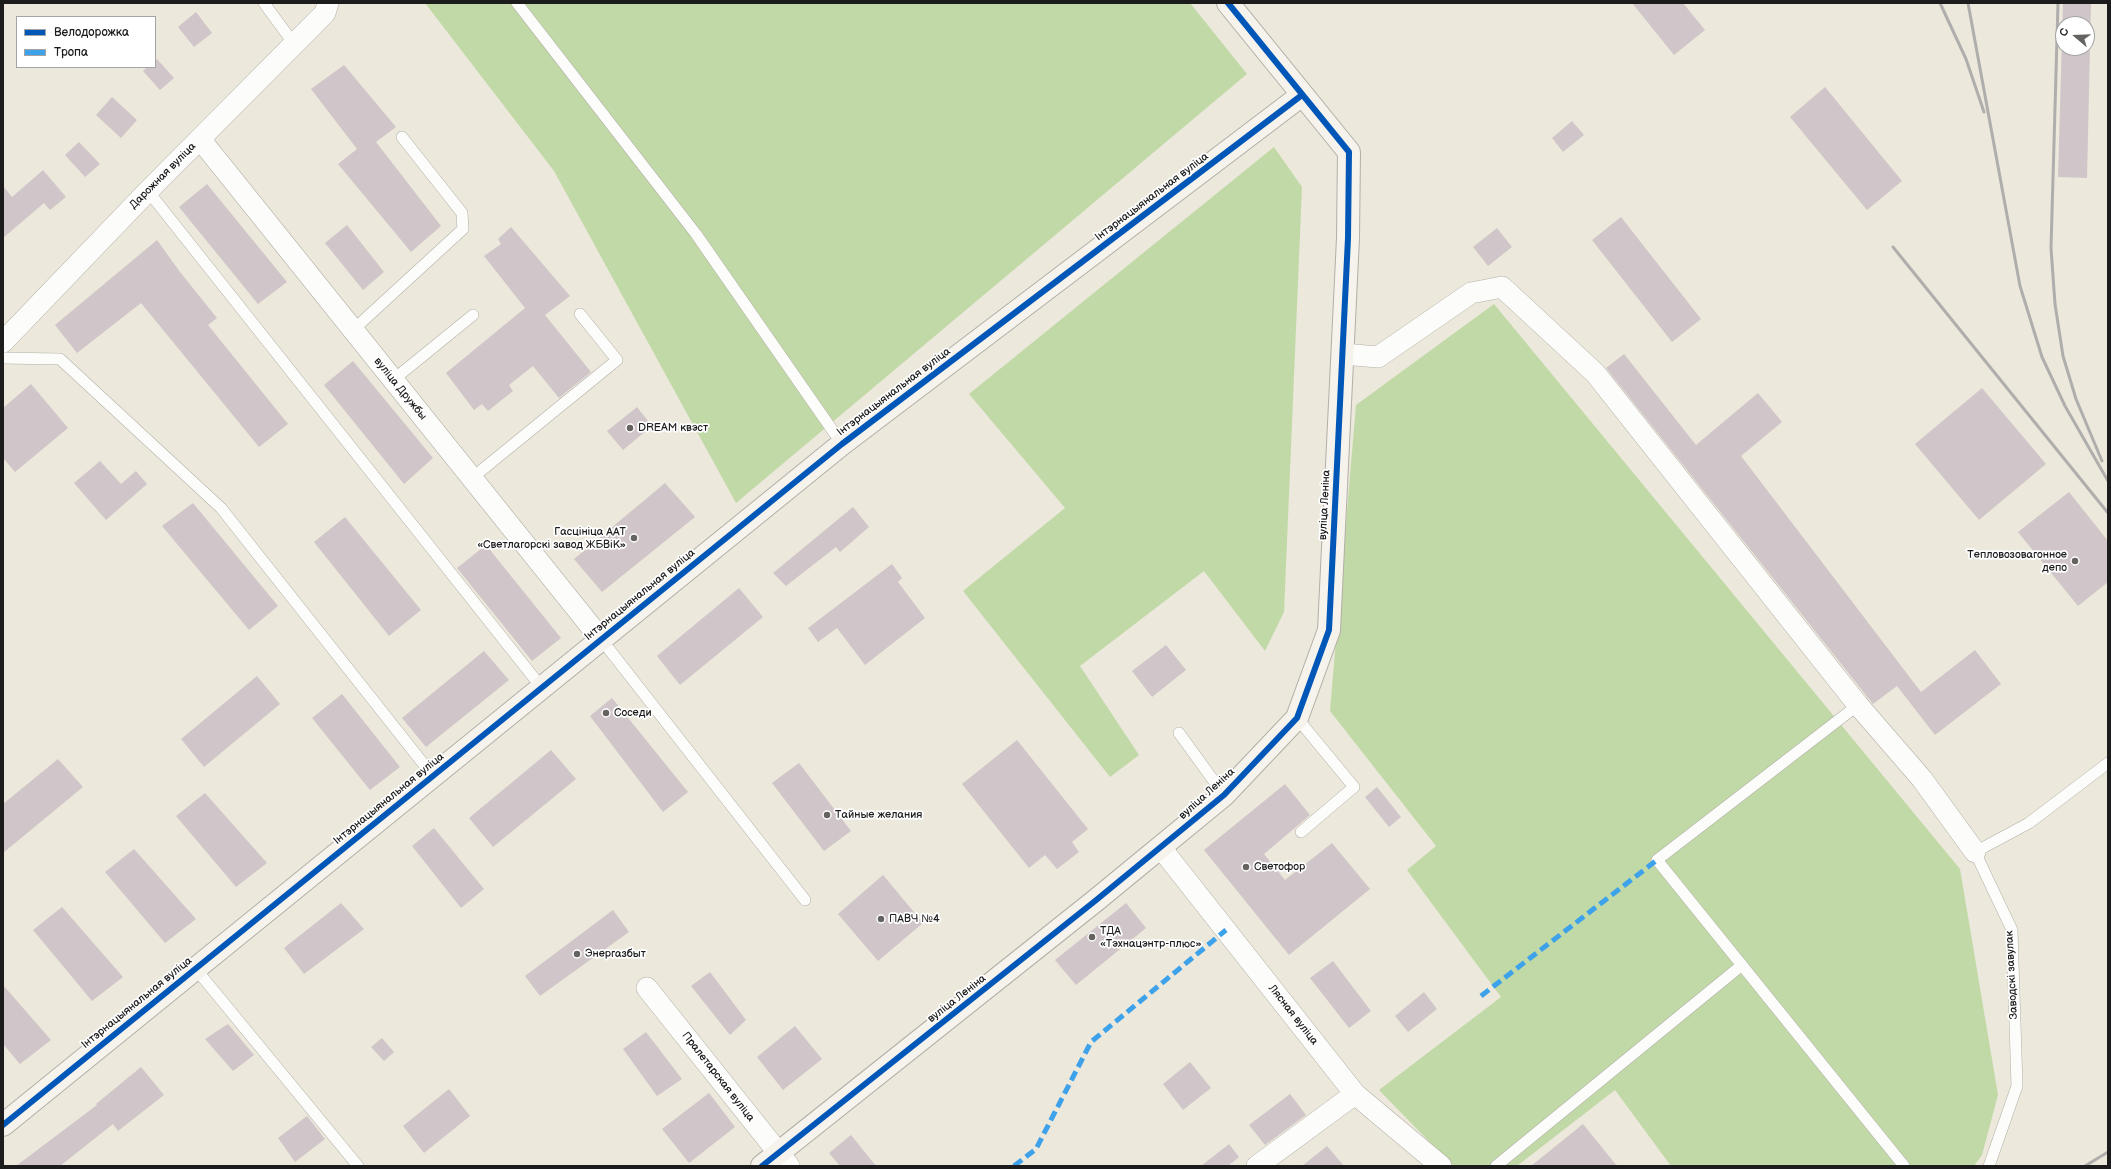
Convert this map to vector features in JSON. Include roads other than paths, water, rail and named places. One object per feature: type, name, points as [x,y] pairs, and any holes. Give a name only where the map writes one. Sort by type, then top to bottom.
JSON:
[{"type":"street","name":"вуліца Леніна","points":[[776,1162],[1224,795],[1297,718],[1329,630],[1348,238],[1349,152],[1228,3]]},
{"type":"street","name":"Дарожная вуліца","points":[[3,342],[148,191],[294,44],[326,8]]},
{"type":"street","name":"Інтэрнацыянальная вуліца","points":[[3,1125],[842,444],[1302,95]]},
{"type":"street","name":"вуліца Дружбы","points":[[200,139],[601,640]]},
{"type":"street","points":[[1343,354],[1378,357],[1471,293],[1502,287],[1595,373],[1858,705],[1922,779],[1975,852]]},
{"type":"street","name":"Лясная вуліца","points":[[1161,848],[1355,1094],[1442,1166]]},
{"type":"street","name":"Пралетарская вуліца","points":[[647,988],[776,1162]]},
{"type":"street","points":[[1257,1166],[1355,1094]]},
{"type":"lane","points":[[264,3],[294,44]]},
{"type":"lane","points":[[517,3],[696,234],[842,444]]},
{"type":"lane","points":[[353,330],[463,229],[462,214],[402,137]]},
{"type":"lane","points":[[148,191],[542,688]]},
{"type":"lane","points":[[472,478],[617,360],[580,314]]},
{"type":"lane","points":[[393,380],[474,315]]},
{"type":"lane","points":[[3,358],[60,359],[221,508],[433,776]]},
{"type":"lane","points":[[601,640],[805,900]]},
{"type":"lane","points":[[1858,705],[1657,860],[1904,1166]]},
{"type":"lane","points":[[1297,718],[1354,787],[1301,832]]},
{"type":"lane","points":[[1179,733],[1224,795]]},
{"type":"lane","points":[[1975,852],[2030,823],[2108,763]]},
{"type":"lane","name":"Заводскі завулак","points":[[1975,852],[2012,930],[2017,1086],[1989,1166]]},
{"type":"lane","points":[[1496,1166],[1742,965]]},
{"type":"lane","points":[[195,968],[358,1166]]},
{"type":"railway","points":[[1940,3],[1966,59],[1984,112]]},
{"type":"railway","points":[[1968,3],[2020,286],[2042,357],[2065,406],[2108,481]]},
{"type":"railway","points":[[2058,3],[2051,248],[2055,304],[2063,356],[2076,399],[2102,461]]},
{"type":"railway","points":[[1893,247],[2108,513]]},
{"type":"railway","points":[[2085,1166],[2108,1152]]},
{"type":"place","name":"DREAM квэст","points":[[630,428]]},
{"type":"place","name":"Гасцініца ААТ «Светлагорскі завод ЖБВіК»","points":[[634,538]]},
{"type":"place","name":"Тепловозовагонное депо","points":[[2075,561]]},
{"type":"place","name":"Соседи","points":[[606,713]]},
{"type":"place","name":"Тайные желания","points":[[827,815]]},
{"type":"place","name":"Светофор","points":[[1246,867]]},
{"type":"place","name":"ПАВЧ №4","points":[[881,919]]},
{"type":"place","name":"ТДА «Тэхнацэнтр-плюс»","points":[[1092,937]]},
{"type":"place","name":"Энергазбыт","points":[[577,954]]}]
